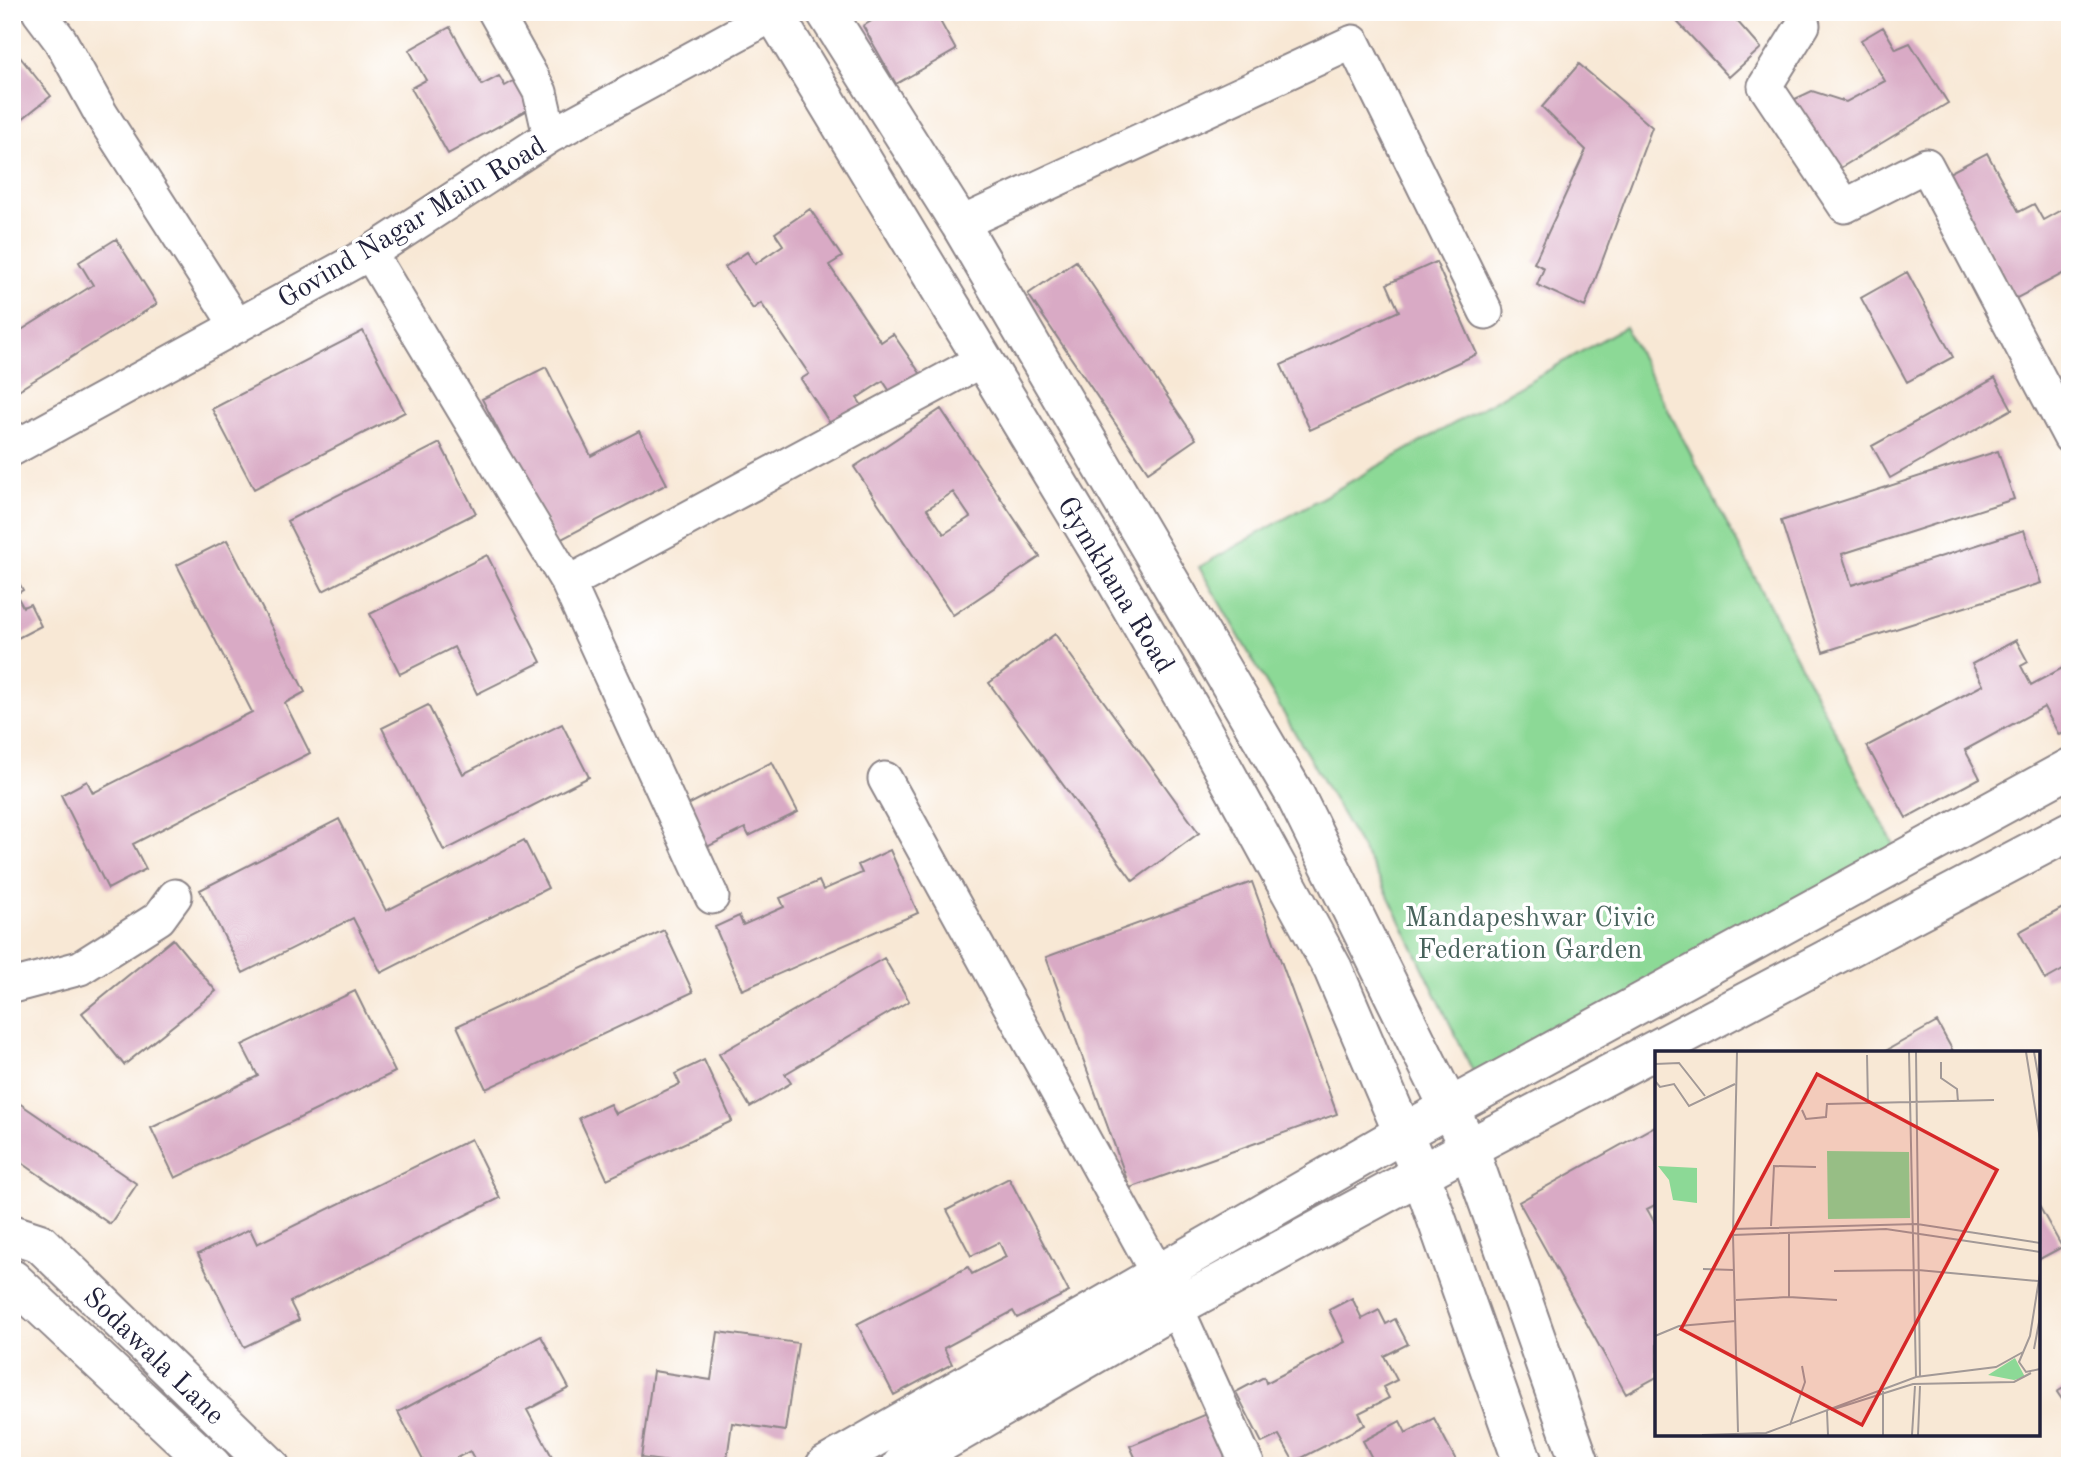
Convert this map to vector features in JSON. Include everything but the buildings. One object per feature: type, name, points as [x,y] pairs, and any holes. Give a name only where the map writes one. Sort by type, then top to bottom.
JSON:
[{"type":"street","points":[[39,12],[60,40],[101,114],[236,326]]},
{"type":"street","points":[[495,12],[540,92],[550,136]]},
{"type":"street","name":"Gymkhana Road","points":[[826,12],[960,224],[1294,793],[1468,1148],[1581,1466]]},
{"type":"street","name":"Govind Nagar Main Road","points":[[12,449],[370,253],[550,136],[776,13]]},
{"type":"street","name":"Gymkhana Road","points":[[776,13],[1097,548],[1195,717],[1333,969],[1421,1175],[1524,1466]]},
{"type":"street","points":[[1803,25],[1765,86],[1845,205],[1926,164],[2069,432]]},
{"type":"street","points":[[960,224],[1353,42],[1486,312]]},
{"type":"street","points":[[370,253],[568,583],[712,897]]},
{"type":"street","points":[[568,583],[982,360]]},
{"type":"street","points":[[825,1466],[1403,1133],[2070,768]]},
{"type":"street","points":[[885,779],[1176,1307],[1248,1466]]},
{"type":"street","points":[[901,1466],[1176,1307],[1468,1148],[2070,831]]},
{"type":"street","points":[[12,986],[80,968],[159,918],[175,896]]},
{"type":"street","name":"Sodawala Lane","points":[[12,1271],[26,1239],[270,1466]]},
{"type":"street","name":"Sodawala Lane","points":[[12,1279],[212,1466]]},
{"type":"green space","name":"Mandapeshwar Civic Federation Garden","points":[[1625,327],[1898,853],[1480,1086],[1384,887],[1199,567]]}]
